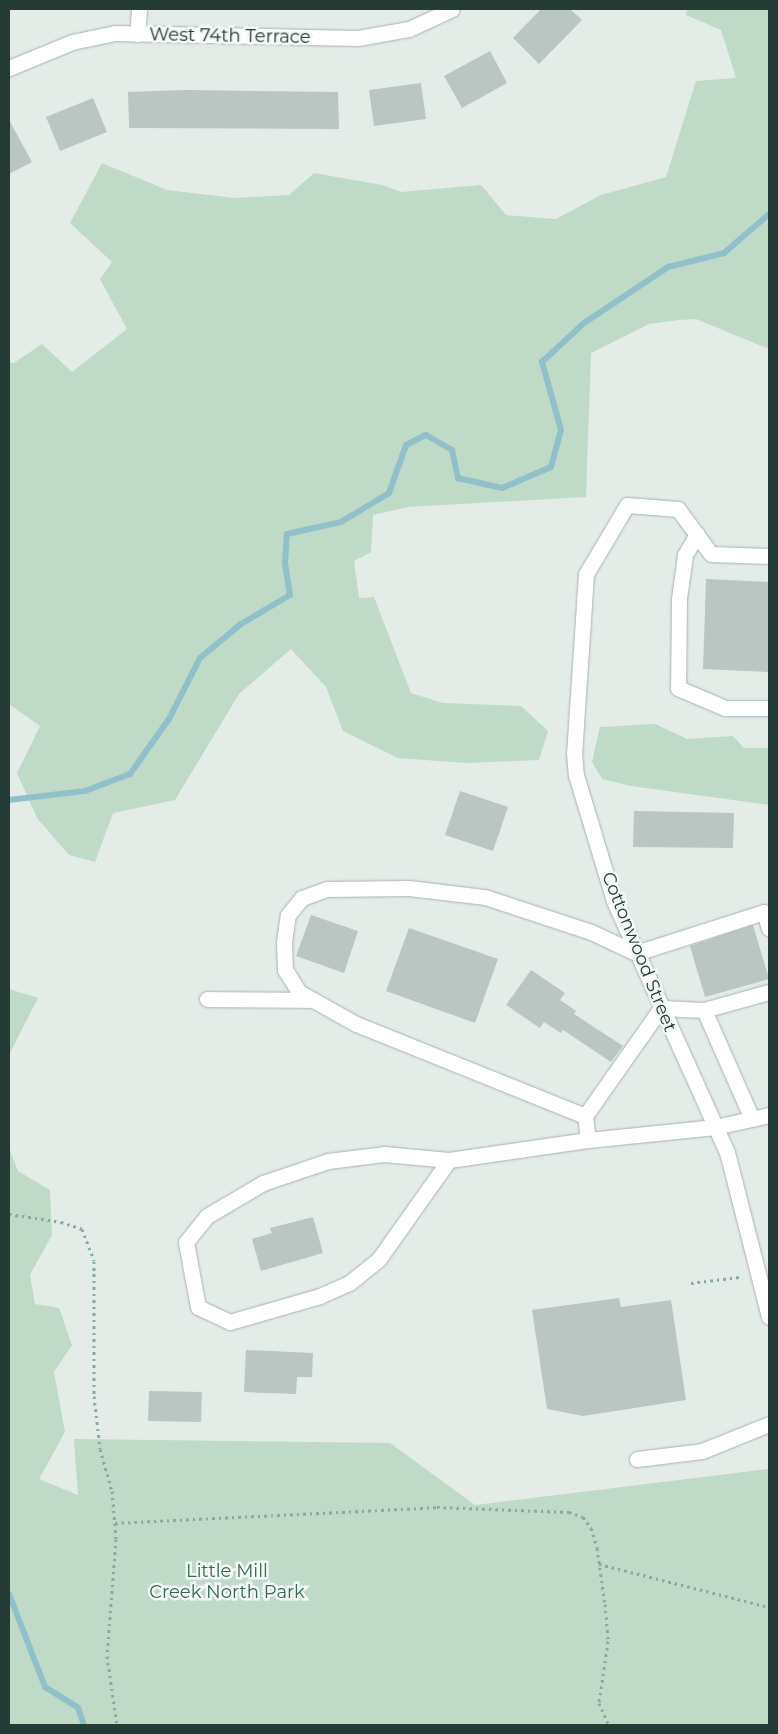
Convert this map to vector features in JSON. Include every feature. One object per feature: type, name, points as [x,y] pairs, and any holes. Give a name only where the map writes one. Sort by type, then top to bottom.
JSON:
[{"type":"street","points":[[137,34],[139,9]]},
{"type":"street","name":"West 74th Terrace","points":[[9,68],[72,42],[115,33],[358,38],[409,29],[452,9]]},
{"type":"street","name":"Cottonwood Street","points":[[697,534],[678,508],[627,506],[586,574],[577,673],[576,775],[614,901],[660,1008],[727,1152],[769,1317]]},
{"type":"street","points":[[769,556],[711,554],[697,534],[685,555],[679,599],[678,688],[725,708],[769,708]]},
{"type":"street","points":[[585,1116],[356,1024],[299,992],[286,970],[284,942],[288,915],[302,898],[327,890],[409,888],[486,897],[592,932],[636,953],[767,911],[769,928]]},
{"type":"street","points":[[588,1140],[585,1116],[660,1008],[704,1010],[769,992]]},
{"type":"street","points":[[206,999],[313,1000]]},
{"type":"street","points":[[704,1010],[752,1118]]},
{"type":"street","points":[[449,1160],[379,1259],[350,1283],[320,1296],[230,1322],[198,1307],[186,1242],[206,1216],[263,1183],[328,1161],[384,1154],[449,1160],[588,1140],[715,1127],[769,1115]]},
{"type":"street","points":[[638,1459],[702,1451],[769,1424]]},
{"type":"path","points":[[9,1214],[61,1222],[82,1229],[91,1246],[94,1261],[94,1396],[100,1449],[112,1491],[115,1523],[108,1656],[117,1725]]},
{"type":"path","points":[[691,1283],[758,1273]]},
{"type":"path","points":[[115,1523],[437,1507],[569,1512],[583,1517],[591,1528],[599,1564],[608,1641],[599,1703],[609,1725]]},
{"type":"path","points":[[599,1564],[769,1607]]},
{"type":"green space","points":[[688,9],[769,9],[769,349],[696,319],[649,324],[591,353],[586,497],[408,507],[373,515],[371,552],[354,561],[359,598],[374,597],[411,693],[443,703],[521,706],[548,731],[539,760],[466,763],[398,758],[343,731],[326,687],[291,649],[239,694],[175,800],[113,813],[95,862],[69,855],[37,818],[17,773],[40,726],[9,704],[9,362],[14,363],[42,344],[72,372],[127,329],[100,279],[112,262],[70,223],[102,163],[167,190],[234,198],[289,195],[314,173],[382,185],[401,192],[481,185],[506,215],[556,219],[601,195],[666,177],[696,81],[736,78],[721,30],[686,15]]},
{"type":"green space","points":[[655,724],[687,739],[733,736],[744,748],[769,748],[769,805],[631,786],[602,779],[592,762],[600,727]]},
{"type":"green space","points":[[9,989],[38,998],[9,1055]]},
{"type":"green space","name":"Little Mill Creek North Park","points":[[9,1148],[18,1171],[50,1190],[52,1235],[30,1275],[35,1304],[59,1308],[72,1345],[54,1372],[65,1432],[39,1479],[78,1495],[74,1439],[390,1443],[475,1505],[769,1469],[769,1725],[9,1725]]},
{"type":"building","points":[[541,9],[570,9],[582,20],[539,64],[513,38]]},
{"type":"building","points":[[490,51],[507,83],[462,108],[444,76]]},
{"type":"building","points":[[421,83],[426,119],[374,126],[369,90]]},
{"type":"building","points":[[186,90],[338,92],[339,129],[129,128],[128,92]]},
{"type":"building","points":[[93,98],[107,132],[60,151],[46,117]]},
{"type":"building","points":[[9,120],[32,162],[9,174]]},
{"type":"building","points":[[706,579],[769,582],[769,672],[703,669]]},
{"type":"building","points":[[460,791],[508,807],[493,851],[445,835]]},
{"type":"building","points":[[634,811],[734,813],[733,848],[633,847]]},
{"type":"building","points":[[311,915],[358,931],[344,973],[296,956]]},
{"type":"building","points":[[753,925],[769,979],[705,997],[690,946]]},
{"type":"building","points":[[409,928],[498,959],[475,1023],[386,991]]},
{"type":"building","points":[[531,970],[565,993],[560,1000],[576,1011],[574,1014],[623,1046],[611,1062],[563,1030],[561,1033],[544,1022],[540,1028],[506,1005]]},
{"type":"building","points":[[313,1217],[323,1253],[261,1271],[252,1239],[272,1233],[270,1228]]},
{"type":"building","points":[[619,1298],[621,1307],[671,1300],[686,1400],[583,1416],[547,1409],[532,1310]]},
{"type":"building","points":[[246,1350],[313,1353],[312,1377],[297,1377],[296,1394],[244,1392]]},
{"type":"building","points":[[149,1391],[202,1392],[201,1422],[148,1421]]},
{"type":"waterway","points":[[9,800],[85,791],[130,774],[169,719],[200,658],[241,624],[290,595],[285,562],[287,534],[341,522],[389,493],[406,445],[426,435],[452,450],[458,478],[502,488],[551,467],[561,430],[542,362],[584,323],[668,267],[724,253],[769,214]]},
{"type":"waterway","points":[[9,1594],[45,1687],[78,1708],[84,1725]]}]
